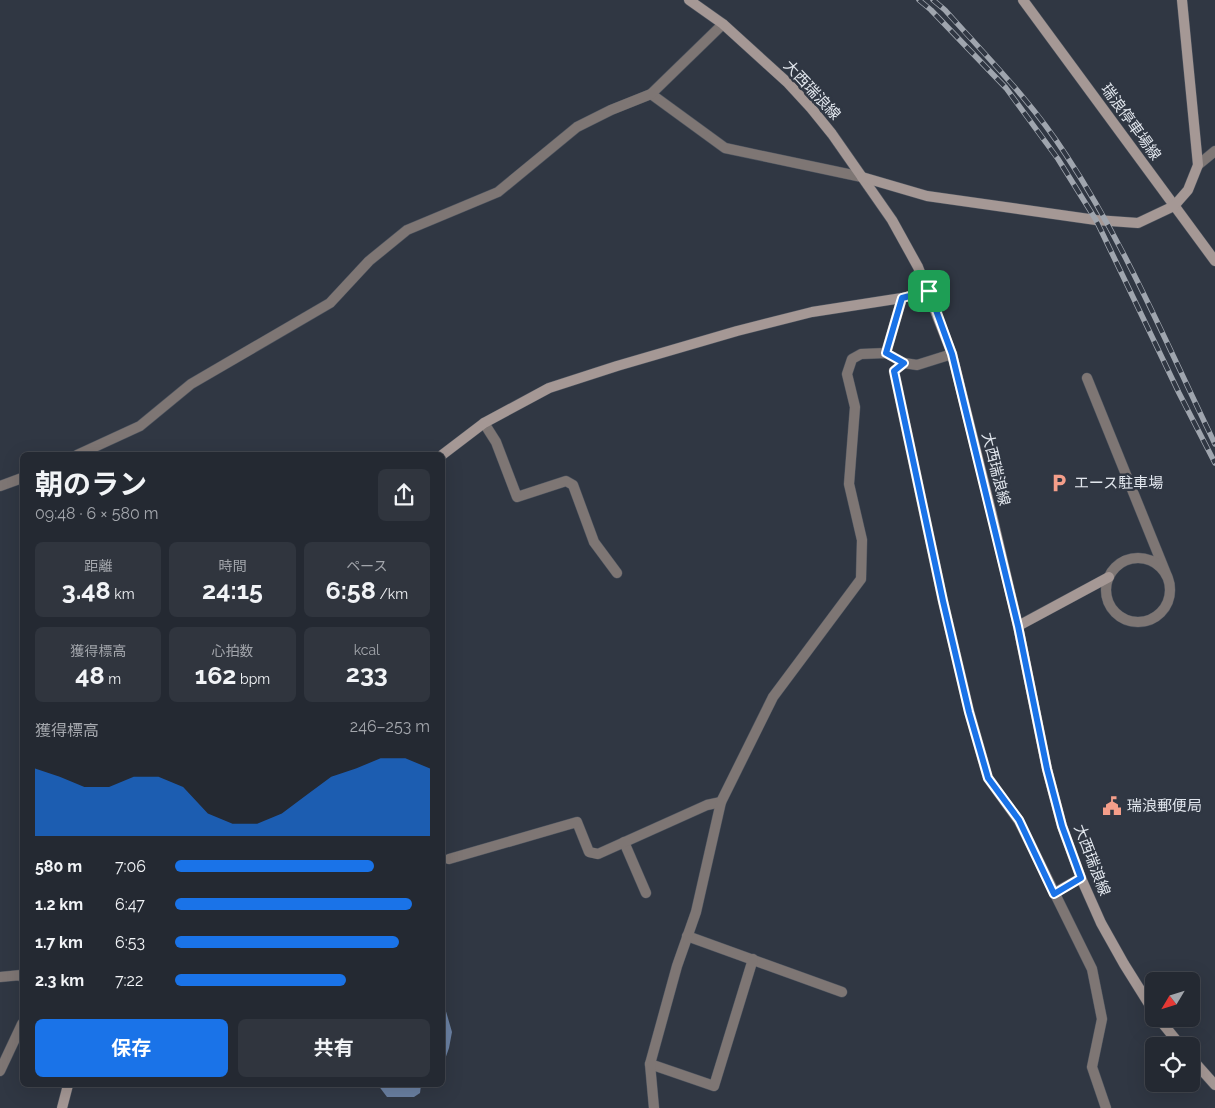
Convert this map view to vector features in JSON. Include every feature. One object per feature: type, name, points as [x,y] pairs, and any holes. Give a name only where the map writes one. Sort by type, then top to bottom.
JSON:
[{"type":"main road","name":"大西瑞浪線","points":[[690,0],[723,24],[788,83],[832,134],[892,220],[929,291],[952,354],[1018,626],[1047,769],[1062,826],[1081,878],[1101,923],[1145,998]]},
{"type":"main road","name":"瑞浪停車場線","points":[[1023,0],[1215,261]]},
{"type":"main road","points":[[862,177],[927,196],[1096,220],[1138,223],[1174,206],[1188,190],[1198,164],[1182,0]]},
{"type":"main road","points":[[445,453],[484,423],[550,388],[617,366],[737,331],[812,312],[902,298],[929,291]]},
{"type":"main road","points":[[1018,626],[1109,577]]},
{"type":"main road","points":[[1200,1068],[1215,1085]]},
{"type":"main road","points":[[62,1108],[67,1087]]},
{"type":"street","points":[[84,452],[140,426],[191,384],[330,303],[369,262],[407,230],[498,192],[577,127],[611,110],[651,94],[723,24]]},
{"type":"street","points":[[651,94],[725,148],[862,177]]},
{"type":"street","points":[[1198,164],[1215,151]]},
{"type":"street","points":[[886,353],[902,298]]},
{"type":"street","points":[[654,1108],[650,1064],[687,936],[696,912],[721,802],[773,697],[861,579],[862,540],[849,484],[855,407],[847,374],[852,359],[861,354],[886,353],[904,363],[917,365],[952,354]]},
{"type":"street","points":[[904,363],[894,371],[943,601],[974,730],[988,778],[1019,820],[1092,969],[1102,1019],[1092,1066],[1106,1108]]},
{"type":"street","points":[[1086,378],[1167,576],[1170,586],[1166,606],[1150,620],[1139,622],[1119,616],[1107,598],[1106,588],[1109,577],[1122,562],[1137,559],[1152,562],[1161,568],[1167,576]]},
{"type":"street","points":[[484,423],[496,442],[517,497],[566,481],[573,485],[594,542],[617,573]]},
{"type":"street","points":[[0,486],[20,479]]},
{"type":"street","points":[[449,859],[577,822],[589,852],[598,854],[707,805],[721,802]]},
{"type":"street","points":[[624,842],[646,894]]},
{"type":"street","points":[[1054,894],[1081,878]]},
{"type":"street","points":[[687,936],[842,992]]},
{"type":"street","points":[[650,1064],[714,1086],[753,959]]},
{"type":"street","points":[[0,976],[20,975]]},
{"type":"street","points":[[0,1071],[19,1043]]},
{"type":"water","points":[[445,1008],[452,1032],[445,1059]]},
{"type":"water","points":[[380,1087],[421,1087],[420,1093],[414,1097],[387,1097]]},
{"type":"railway","points":[[919,0],[931,10],[1006,88],[1058,159],[1096,220],[1179,393],[1215,463]]},
{"type":"railway","points":[[933,0],[945,10],[1009,80],[1053,135],[1066,155],[1088,190],[1127,261],[1215,444]]},
{"type":"place","name":"エース駐車場","points":[[1059,483]]},
{"type":"place","name":"瑞浪郵便局","points":[[1112,806]]},
{"type":"route","points":[[929,291],[952,354],[1018,626],[1047,769],[1062,826],[1081,878],[1054,894],[1019,820],[988,778],[969,712],[943,601],[894,371],[904,363],[886,353],[902,298],[929,291]]}]
